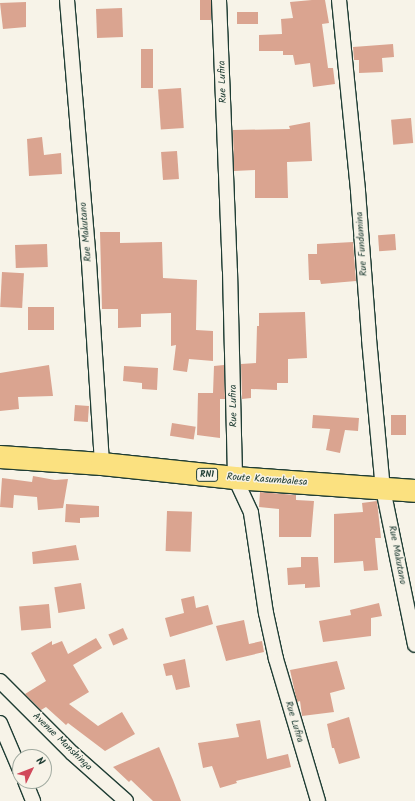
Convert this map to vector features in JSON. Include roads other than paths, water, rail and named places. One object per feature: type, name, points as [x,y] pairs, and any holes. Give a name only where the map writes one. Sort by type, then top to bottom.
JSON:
[{"type":"highway","name":"Route Kasumbalesa","points":[[0,457],[102,464],[235,478],[415,491]]},
{"type":"street","name":"Rue Makutano","points":[[67,0],[89,262],[102,464]]},
{"type":"street","name":"Rue Lufira","points":[[219,0],[230,271],[235,478],[251,513],[266,612],[276,659],[318,801]]},
{"type":"street","name":"Rue Fundamina","points":[[339,0],[358,191],[369,340],[384,489]]},
{"type":"street","name":"Rue Makutano","points":[[384,489],[415,645]]},
{"type":"street","name":"Avenue Manshinga","points":[[0,680],[72,753],[126,801]]},
{"type":"street","points":[[0,722],[12,751]]},
{"type":"street","points":[[28,789],[33,801]]}]
